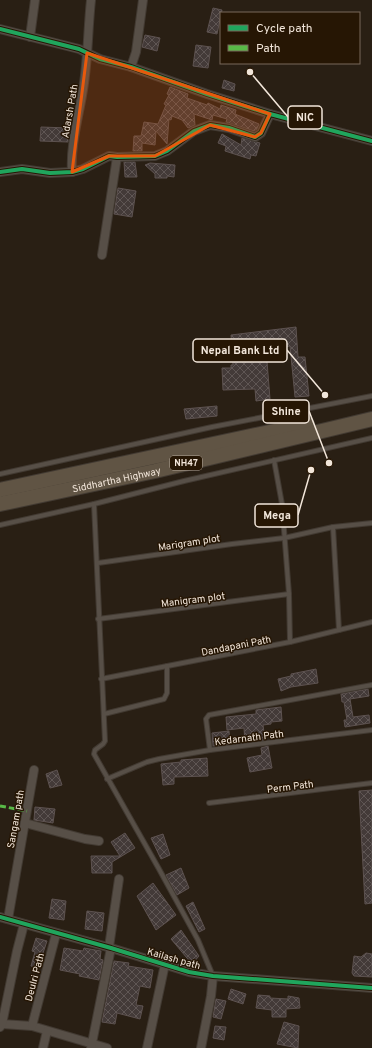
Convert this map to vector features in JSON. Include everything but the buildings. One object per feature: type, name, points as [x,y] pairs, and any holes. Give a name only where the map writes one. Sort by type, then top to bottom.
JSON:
[{"type":"highway","name":"Siddhartha Highway","points":[[0,490],[372,410]]},
{"type":"highway","name":"Siddhartha Highway","points":[[0,504],[170,467],[372,419]]},
{"type":"street","points":[[30,37],[35,0]]},
{"type":"street","name":"Adarsh Path","points":[[72,172],[74,140],[88,53],[91,0]]},
{"type":"street","points":[[131,67],[136,52],[143,0]]},
{"type":"street","points":[[0,29],[79,49],[100,59],[131,67],[207,94],[270,114],[372,141]]},
{"type":"street","points":[[0,172],[22,169],[50,173],[72,172],[83,169],[109,156],[155,156],[167,151],[194,131],[210,125],[229,128],[255,137],[262,133],[270,114]]},
{"type":"street","points":[[102,254],[117,157]]},
{"type":"street","name":"Sangam path","points":[[4,918],[25,823],[34,770]]},
{"type":"street","points":[[25,823],[84,839],[99,841]]},
{"type":"street","points":[[92,1046],[110,948],[119,879]]},
{"type":"street","name":"Kailash path","points":[[4,918],[189,972],[213,976],[372,988]]},
{"type":"street","points":[[24,924],[1,1026],[32,1026],[92,1046],[107,1048]]},
{"type":"street","name":"Deulri Path","points":[[32,1026],[56,934]]},
{"type":"street","points":[[147,1048],[165,964]]},
{"type":"street","points":[[201,1048],[211,996],[213,976]]},
{"type":"street","points":[[43,1048],[47,1031]]},
{"type":"lane","points":[[0,474],[212,427],[372,396]]},
{"type":"lane","points":[[0,525],[372,438]]},
{"type":"lane","points":[[274,460],[282,504],[289,594],[290,642]]},
{"type":"lane","points":[[94,504],[98,563],[98,619],[105,740],[103,744],[95,750],[94,754],[107,779],[141,835],[198,940],[213,976]]},
{"type":"lane","name":"Marigram plot","points":[[98,563],[284,538],[333,527],[372,523]]},
{"type":"lane","points":[[333,527],[339,630]]},
{"type":"lane","name":"Manigram plot","points":[[98,619],[289,594]]},
{"type":"lane","name":"Dandapani Path","points":[[101,679],[290,642],[372,622]]},
{"type":"lane","points":[[104,714],[164,699],[167,693],[167,666]]},
{"type":"lane","name":"Kedarnath Path","points":[[372,685],[209,715],[206,719],[210,750],[372,730]]},
{"type":"lane","points":[[107,779],[147,762],[210,750]]},
{"type":"lane","name":"Perm Path","points":[[209,803],[372,783]]},
{"type":"highlighted area","points":[[87,53],[270,114],[261,133],[255,137],[210,125],[155,156],[109,156],[72,172]]},
{"type":"marked path","points":[[0,806],[27,811]]},
{"type":"cycle path","points":[[0,29],[79,49],[100,59],[131,67],[207,94],[270,114],[372,141]]},
{"type":"cycle path","points":[[0,172],[22,169],[50,173],[72,172],[83,169],[109,156],[155,156],[167,151],[194,131],[210,125],[229,128],[255,137],[261,133],[270,114]]},
{"type":"cycle path","points":[[0,917],[111,948],[189,972],[213,976],[372,988]]},
{"type":"place","name":"NIC","points":[[250,72]]},
{"type":"place","name":"Nepal Bank Ltd","points":[[325,395]]},
{"type":"place","name":"Shine","points":[[329,463]]},
{"type":"place","name":"Mega","points":[[311,470]]}]
